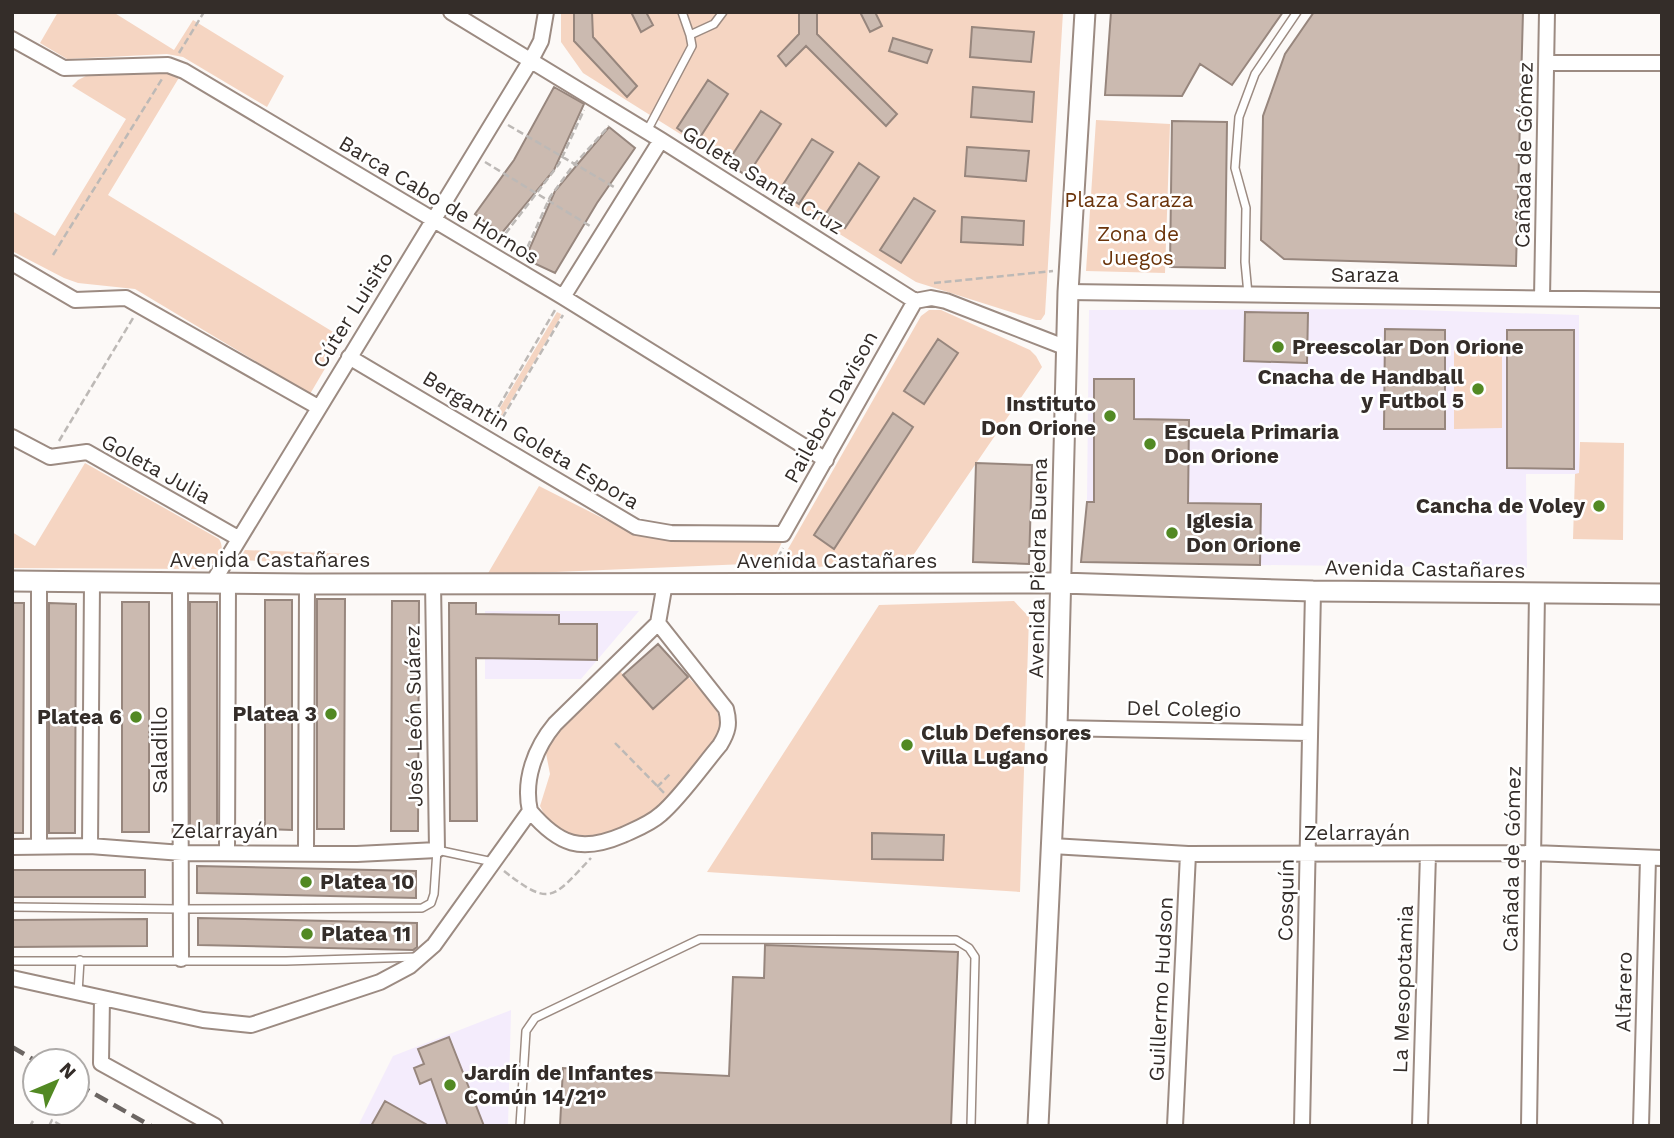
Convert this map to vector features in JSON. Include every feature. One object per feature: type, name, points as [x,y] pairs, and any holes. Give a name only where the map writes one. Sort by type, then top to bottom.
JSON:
[{"type":"street","name":"Goleta Santa Cruz","points":[[451,12],[647,131],[915,301]]},
{"type":"street","name":"Cúter Luisito","points":[[221,582],[238,538],[531,61],[541,41],[546,12]]},
{"type":"street","name":"Avenida Piedra Buena","points":[[1038,1126],[1057,728],[1068,292],[1085,12]]},
{"type":"street","name":"Cañada de Gómez","points":[[1542,298],[1547,12]]},
{"type":"street","name":"Barca Cabo de Hornos","points":[[12,39],[64,68],[171,65],[184,71],[565,299],[826,460]]},
{"type":"street","points":[[1546,63],[1662,63]]},
{"type":"street","points":[[565,299],[661,140]]},
{"type":"street","points":[[12,263],[75,300],[126,298],[318,407]]},
{"type":"street","name":"Saraza","points":[[1068,292],[1662,300]]},
{"type":"street","points":[[915,301],[946,301],[1067,348]]},
{"type":"street","name":"Pailebot Davison","points":[[783,534],[915,301]]},
{"type":"street","name":"Bergantin Goleta Espora","points":[[349,357],[636,527],[671,533],[783,534]]},
{"type":"street","points":[[12,437],[50,457]]},
{"type":"street","name":"Goleta Julia","points":[[50,457],[87,452],[238,538]]},
{"type":"street","name":"Avenida Castañares","points":[[12,581],[307,584],[1061,583],[1313,591],[1662,594]]},
{"type":"street","points":[[39,582],[39,847]]},
{"type":"street","points":[[221,582],[227,852]]},
{"type":"street","name":"José León Suárez","points":[[433,582],[436,850]]},
{"type":"street","points":[[90,846],[92,583]]},
{"type":"street","name":"Saladillo","points":[[180,583],[181,959]]},
{"type":"street","points":[[658,623],[720,700],[729,720],[727,733],[720,745],[661,814],[607,842],[583,846],[563,841],[545,828],[530,811],[526,796],[536,752],[555,724],[658,623],[665,583]]},
{"type":"street","points":[[306,852],[307,584]]},
{"type":"street","name":"Cosquín","points":[[1302,1126],[1313,591]]},
{"type":"street","name":"Cañada de Gómez","points":[[1529,1126],[1537,593]]},
{"type":"street","name":"Del Colegio","points":[[1057,728],[1309,733]]},
{"type":"street","points":[[12,978],[203,1020],[251,1025],[380,982],[410,966],[434,945],[530,811]]},
{"type":"street","name":"Zelarrayán","points":[[12,847],[90,846],[182,853],[357,854],[436,850]]},
{"type":"street","name":"Zelarrayán","points":[[1052,846],[1188,854],[1533,853],[1655,858]]},
{"type":"street","name":"Guillermo Hudson","points":[[1175,1126],[1188,854]]},
{"type":"street","name":"La Mesopotamia","points":[[1420,1126],[1428,854]]},
{"type":"street","name":"Alfarero","points":[[1641,1126],[1655,858]]},
{"type":"street","points":[[102,998],[101,1063],[215,1126]]},
{"type":"lane","points":[[647,131],[692,46],[682,12]]},
{"type":"lane","points":[[690,35],[714,23],[723,12]]},
{"type":"lane","points":[[1248,295],[1245,262],[1246,208],[1235,168],[1239,117],[1255,74],[1297,12]]},
{"type":"lane","points":[[12,907],[422,908],[431,903],[434,894],[436,850],[493,862]]},
{"type":"lane","points":[[520,1126],[526,1031],[535,1018],[700,939],[713,939],[956,940],[969,948],[975,957],[971,1126]]},
{"type":"lane","points":[[12,961],[286,961],[421,957]]},
{"type":"lane","points":[[78,993],[80,960]]},
{"type":"path","points":[[53,255],[204,12]]},
{"type":"path","points":[[491,256],[562,157],[590,98]]},
{"type":"path","points":[[515,271],[549,201],[575,164],[618,115]]},
{"type":"path","points":[[496,118],[627,195]]},
{"type":"path","points":[[473,155],[603,234]]},
{"type":"path","points":[[934,283],[1070,269]]},
{"type":"path","points":[[489,424],[565,299]]},
{"type":"path","points":[[497,428],[565,299]]},
{"type":"path","points":[[50,457],[141,306]]},
{"type":"path","points":[[764,584],[783,548],[783,534]]},
{"type":"path","points":[[615,743],[672,802]]},
{"type":"path","points":[[657,787],[671,773]]},
{"type":"path","points":[[493,862],[529,890],[537,894],[549,894],[559,890],[607,842]]},
{"type":"path","points":[[49,1126],[52,1120],[62,1126]]},
{"type":"path","points":[[30,1126],[33,1121]]},
{"type":"shaded area","points":[[1383,309],[1579,315],[1579,474],[1526,474],[1527,568],[1260,565],[1261,504],[1087,502],[1089,310]]},
{"type":"shaded area","points":[[485,611],[639,611],[581,679],[485,679]]},
{"type":"shaded area","points":[[511,1010],[508,1126],[358,1126],[393,1056]]},
{"type":"green space","points":[[58,12],[113,12],[174,50],[193,20],[284,76],[267,107],[183,57],[167,54],[67,59],[40,43]]},
{"type":"green space","points":[[561,12],[574,12],[627,97],[637,86],[593,37],[592,12],[631,12],[642,32],[653,25],[646,12],[799,12],[799,34],[778,57],[786,66],[806,46],[886,125],[897,114],[817,34],[817,12],[860,12],[870,32],[882,26],[875,12],[1063,12],[1045,314],[1041,320],[1036,320],[916,282],[747,176],[781,125],[761,111],[727,162],[746,175],[583,73],[561,42]],"holes":[[[972,28],[1033,32],[1031,62],[970,57]],[[893,38],[931,50],[927,63],[890,51]],[[708,81],[728,93],[697,141],[677,128]],[[973,87],[1034,93],[1032,122],[971,117]],[[812,139],[833,152],[799,204],[779,190]],[[967,147],[1028,151],[1026,181],[965,176]],[[859,164],[879,177],[846,228],[825,215]],[[915,198],[934,211],[900,263],[881,249]],[[962,218],[1024,221],[1023,245],[961,242]]]},
{"type":"green space","points":[[163,66],[180,76],[108,195],[343,338],[310,394],[135,289],[78,283],[12,251],[12,211],[55,236],[126,119],[72,86],[86,76],[159,73]]},
{"type":"green space","name":"Plaza Saraza","points":[[1096,120],[1170,124],[1165,273],[1086,271]]},
{"type":"green space","points":[[929,310],[941,310],[1030,350],[1042,367],[910,560],[776,570],[921,316]],"holes":[[[937,339],[958,352],[924,404],[904,390]],[[893,414],[913,427],[880,478],[860,465]],[[848,484],[868,497],[834,548]]]},
{"type":"green space","points":[[557,312],[561,314],[560,318],[496,426],[492,427],[491,423]]},
{"type":"green space","name":"Cnacha de Handball y Futbol 5","points":[[1454,350],[1502,350],[1502,428],[1454,429]]},
{"type":"green space","name":"Cancha de Voley","points":[[1580,442],[1624,443],[1623,540],[1573,539],[1575,474],[1579,473]]},
{"type":"green space","points":[[85,463],[219,539],[222,549],[219,557],[202,569],[12,568],[12,532],[35,546]]},
{"type":"green space","points":[[539,486],[622,528],[669,537],[783,540],[772,563],[487,575]]},
{"type":"green space","points":[[245,550],[351,554],[343,565],[239,560]]},
{"type":"green space","name":"Club Defensores Villa Lugano","points":[[1014,601],[1029,617],[1020,892],[707,872],[879,605]]},
{"type":"green space","points":[[619,670],[653,709],[688,677],[715,707],[720,724],[718,734],[714,745],[694,770],[672,796],[648,817],[590,839],[568,837],[548,821],[540,806],[550,774],[545,748],[552,735]]},
{"type":"building","points":[[574,12],[592,12],[593,37],[637,86],[627,97],[574,41]]},
{"type":"building","points":[[631,12],[646,12],[653,25],[641,32]]},
{"type":"building","points":[[799,12],[817,12],[817,34],[897,114],[886,126],[806,46],[786,66],[778,56],[799,34]]},
{"type":"building","points":[[860,12],[875,12],[882,26],[870,32]]},
{"type":"building","points":[[1111,12],[1283,12],[1232,85],[1200,64],[1182,96],[1105,95]]},
{"type":"building","points":[[1314,12],[1523,12],[1516,266],[1284,259],[1261,240],[1263,116],[1285,54]]},
{"type":"building","points":[[972,27],[1034,32],[1031,62],[970,57]]},
{"type":"building","points":[[893,38],[932,50],[927,63],[889,51]]},
{"type":"building","points":[[708,80],[728,94],[697,142],[677,128]]},
{"type":"building","points":[[554,87],[584,104],[554,170],[501,234],[475,214],[514,160]]},
{"type":"building","points":[[973,87],[1034,92],[1032,122],[971,117]]},
{"type":"building","points":[[761,111],[781,124],[747,176],[727,163]]},
{"type":"building","points":[[1172,121],[1227,122],[1225,268],[1170,267]]},
{"type":"building","points":[[609,127],[635,148],[597,203],[555,273],[525,259],[555,191]]},
{"type":"building","points":[[812,139],[833,152],[799,204],[779,191]]},
{"type":"building","points":[[967,147],[1029,151],[1026,181],[965,176]]},
{"type":"building","points":[[859,163],[879,177],[845,228],[825,215]]},
{"type":"building","points":[[914,198],[935,211],[901,263],[880,250]]},
{"type":"building","points":[[962,217],[1024,221],[1023,245],[961,242]]},
{"type":"building","points":[[1245,312],[1308,313],[1307,363],[1244,361]]},
{"type":"building","points":[[1385,329],[1445,330],[1445,429],[1384,429]]},
{"type":"building","points":[[1507,330],[1574,330],[1574,469],[1507,468]]},
{"type":"building","points":[[938,339],[958,353],[924,404],[904,391]]},
{"type":"building","points":[[1094,379],[1134,379],[1134,419],[1189,420],[1188,503],[1261,504],[1260,565],[1081,562],[1087,502],[1094,502]]},
{"type":"building","points":[[893,413],[913,427],[834,549],[814,535]]},
{"type":"building","points":[[976,463],[1032,465],[1029,564],[973,562]]},
{"type":"building","name":"Platea 3","points":[[317,599],[345,599],[344,829],[317,829]]},
{"type":"building","points":[[265,600],[292,600],[292,830],[265,829]]},
{"type":"building","points":[[392,601],[419,601],[418,831],[391,831]]},
{"type":"building","name":"Platea 6","points":[[122,602],[149,602],[149,832],[122,832]]},
{"type":"building","points":[[190,602],[217,602],[217,832],[190,832]]},
{"type":"building","points":[[12,603],[24,603],[23,833],[12,833]]},
{"type":"building","points":[[49,603],[76,604],[75,833],[49,833]]},
{"type":"building","points":[[449,603],[476,603],[476,614],[559,615],[559,624],[597,624],[597,660],[476,658],[477,821],[450,821]]},
{"type":"building","points":[[658,644],[688,677],[653,709],[623,675]]},
{"type":"building","points":[[872,833],[944,835],[943,860],[872,859]]},
{"type":"building","name":"Platea 10","points":[[197,866],[416,871],[416,898],[197,893]]},
{"type":"building","points":[[12,870],[145,870],[145,897],[12,897]]},
{"type":"building","name":"Platea 11","points":[[198,918],[417,923],[417,947],[413,950],[198,945]]},
{"type":"building","points":[[147,919],[147,946],[12,947],[12,920]]},
{"type":"building","points":[[765,945],[958,952],[951,1126],[560,1126],[563,1068],[729,1076],[733,977],[764,978]]},
{"type":"building","points":[[449,1037],[484,1126],[448,1126],[431,1079],[420,1084],[414,1068],[424,1064],[418,1049]]},
{"type":"building","points":[[385,1101],[429,1126],[371,1126]]},
{"type":"railway","points":[[12,1047],[21,1052]]},
{"type":"railway","points":[[91,1092],[151,1126]]},
{"type":"place","name":"Preescolar Don Orione","points":[[1278,347]]},
{"type":"place","name":"Cnacha de Handball y Futbol 5","points":[[1478,389]]},
{"type":"place","name":"Instituto Don Orione","points":[[1110,416]]},
{"type":"place","name":"Escuela Primaria Don Orione","points":[[1150,444]]},
{"type":"place","name":"Cancha de Voley","points":[[1599,506]]},
{"type":"place","name":"Iglesia Don Orione","points":[[1172,533]]},
{"type":"place","name":"Platea 3","points":[[331,714]]},
{"type":"place","name":"Platea 6","points":[[136,717]]},
{"type":"place","name":"Club Defensores Villa Lugano","points":[[907,745]]},
{"type":"place","name":"Platea 10","points":[[306,882]]},
{"type":"place","name":"Platea 11","points":[[307,934]]},
{"type":"place","name":"Jardín de Infantes Común 14/21°","points":[[450,1085]]},
{"type":"park label","name":"Zona de Juegos","points":[[1138,246]]}]
